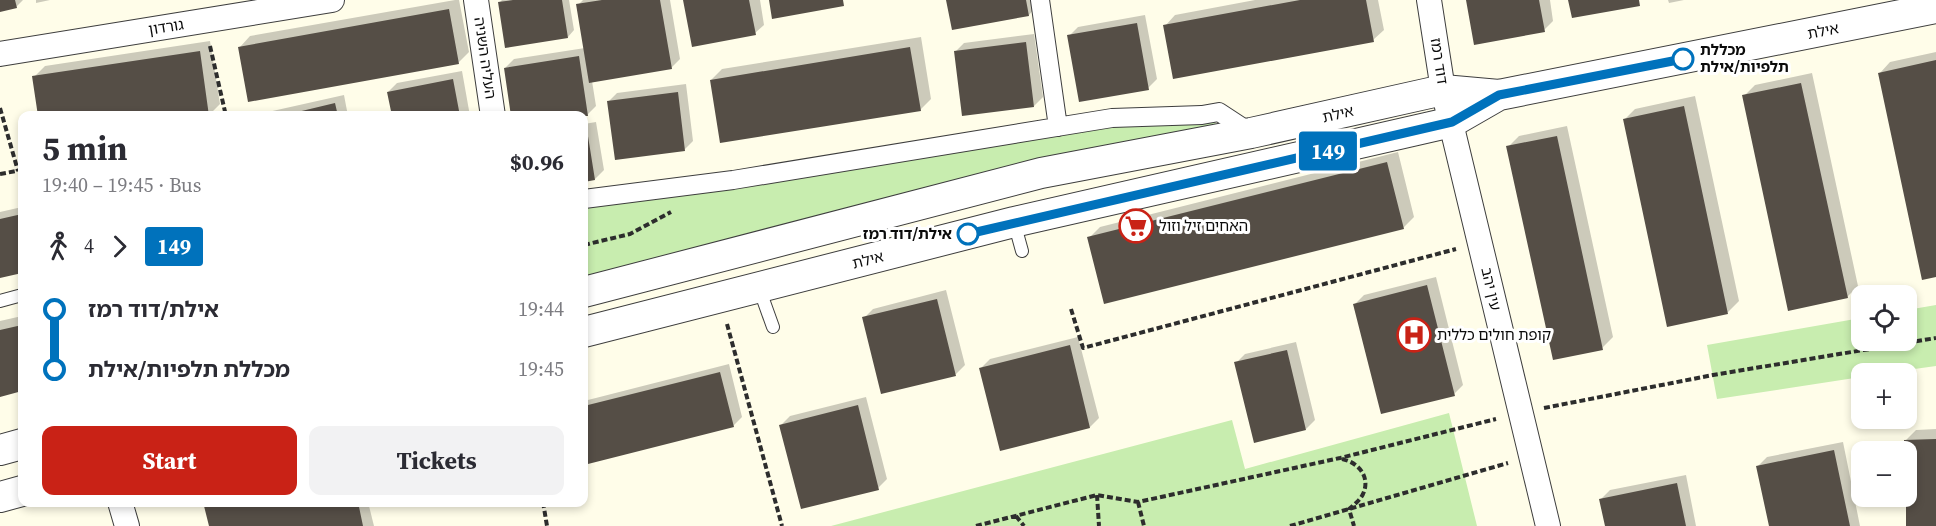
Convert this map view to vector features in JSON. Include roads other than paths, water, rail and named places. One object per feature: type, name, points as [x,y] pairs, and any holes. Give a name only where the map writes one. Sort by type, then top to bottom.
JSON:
[{"type":"street","name":"גורדון","points":[[0,54],[332,0]]},
{"type":"street","name":"העליה השניה","points":[[476,0],[492,111]]},
{"type":"street","points":[[1041,0],[1058,127]]},
{"type":"street","name":"דוד רמז","points":[[1429,0],[1443,90],[1452,122]]},
{"type":"street","name":"אילת","points":[[588,291],[1041,173],[1251,133],[1443,90],[1499,95],[1936,9]]},
{"type":"street","name":"אילת","points":[[588,331],[1014,222],[1452,122],[1499,95]]},
{"type":"street","points":[[588,198],[733,180],[1112,118],[1202,115],[1219,112],[1251,133]]},
{"type":"street","name":"עין יהב","points":[[1452,122],[1520,412],[1533,445],[1548,526]]},
{"type":"street","points":[[0,450],[18,445]]},
{"type":"street","points":[[0,497],[18,492]]},
{"type":"street","points":[[121,507],[127,526]]},
{"type":"lane","points":[[1014,222],[1022,251]]},
{"type":"lane","points":[[759,288],[772,327]]},
{"type":"lane","points":[[0,301],[18,296]]},
{"type":"place","name":"מכללת תלפיות/אילת","points":[[1683,59]]},
{"type":"place","name":"האחים זיל וזול","points":[[1136,226]]},
{"type":"place","name":"אילת/דוד רמז","points":[[968,234]]},
{"type":"place","name":"קופת חולים כללית","points":[[1414,335]]}]
